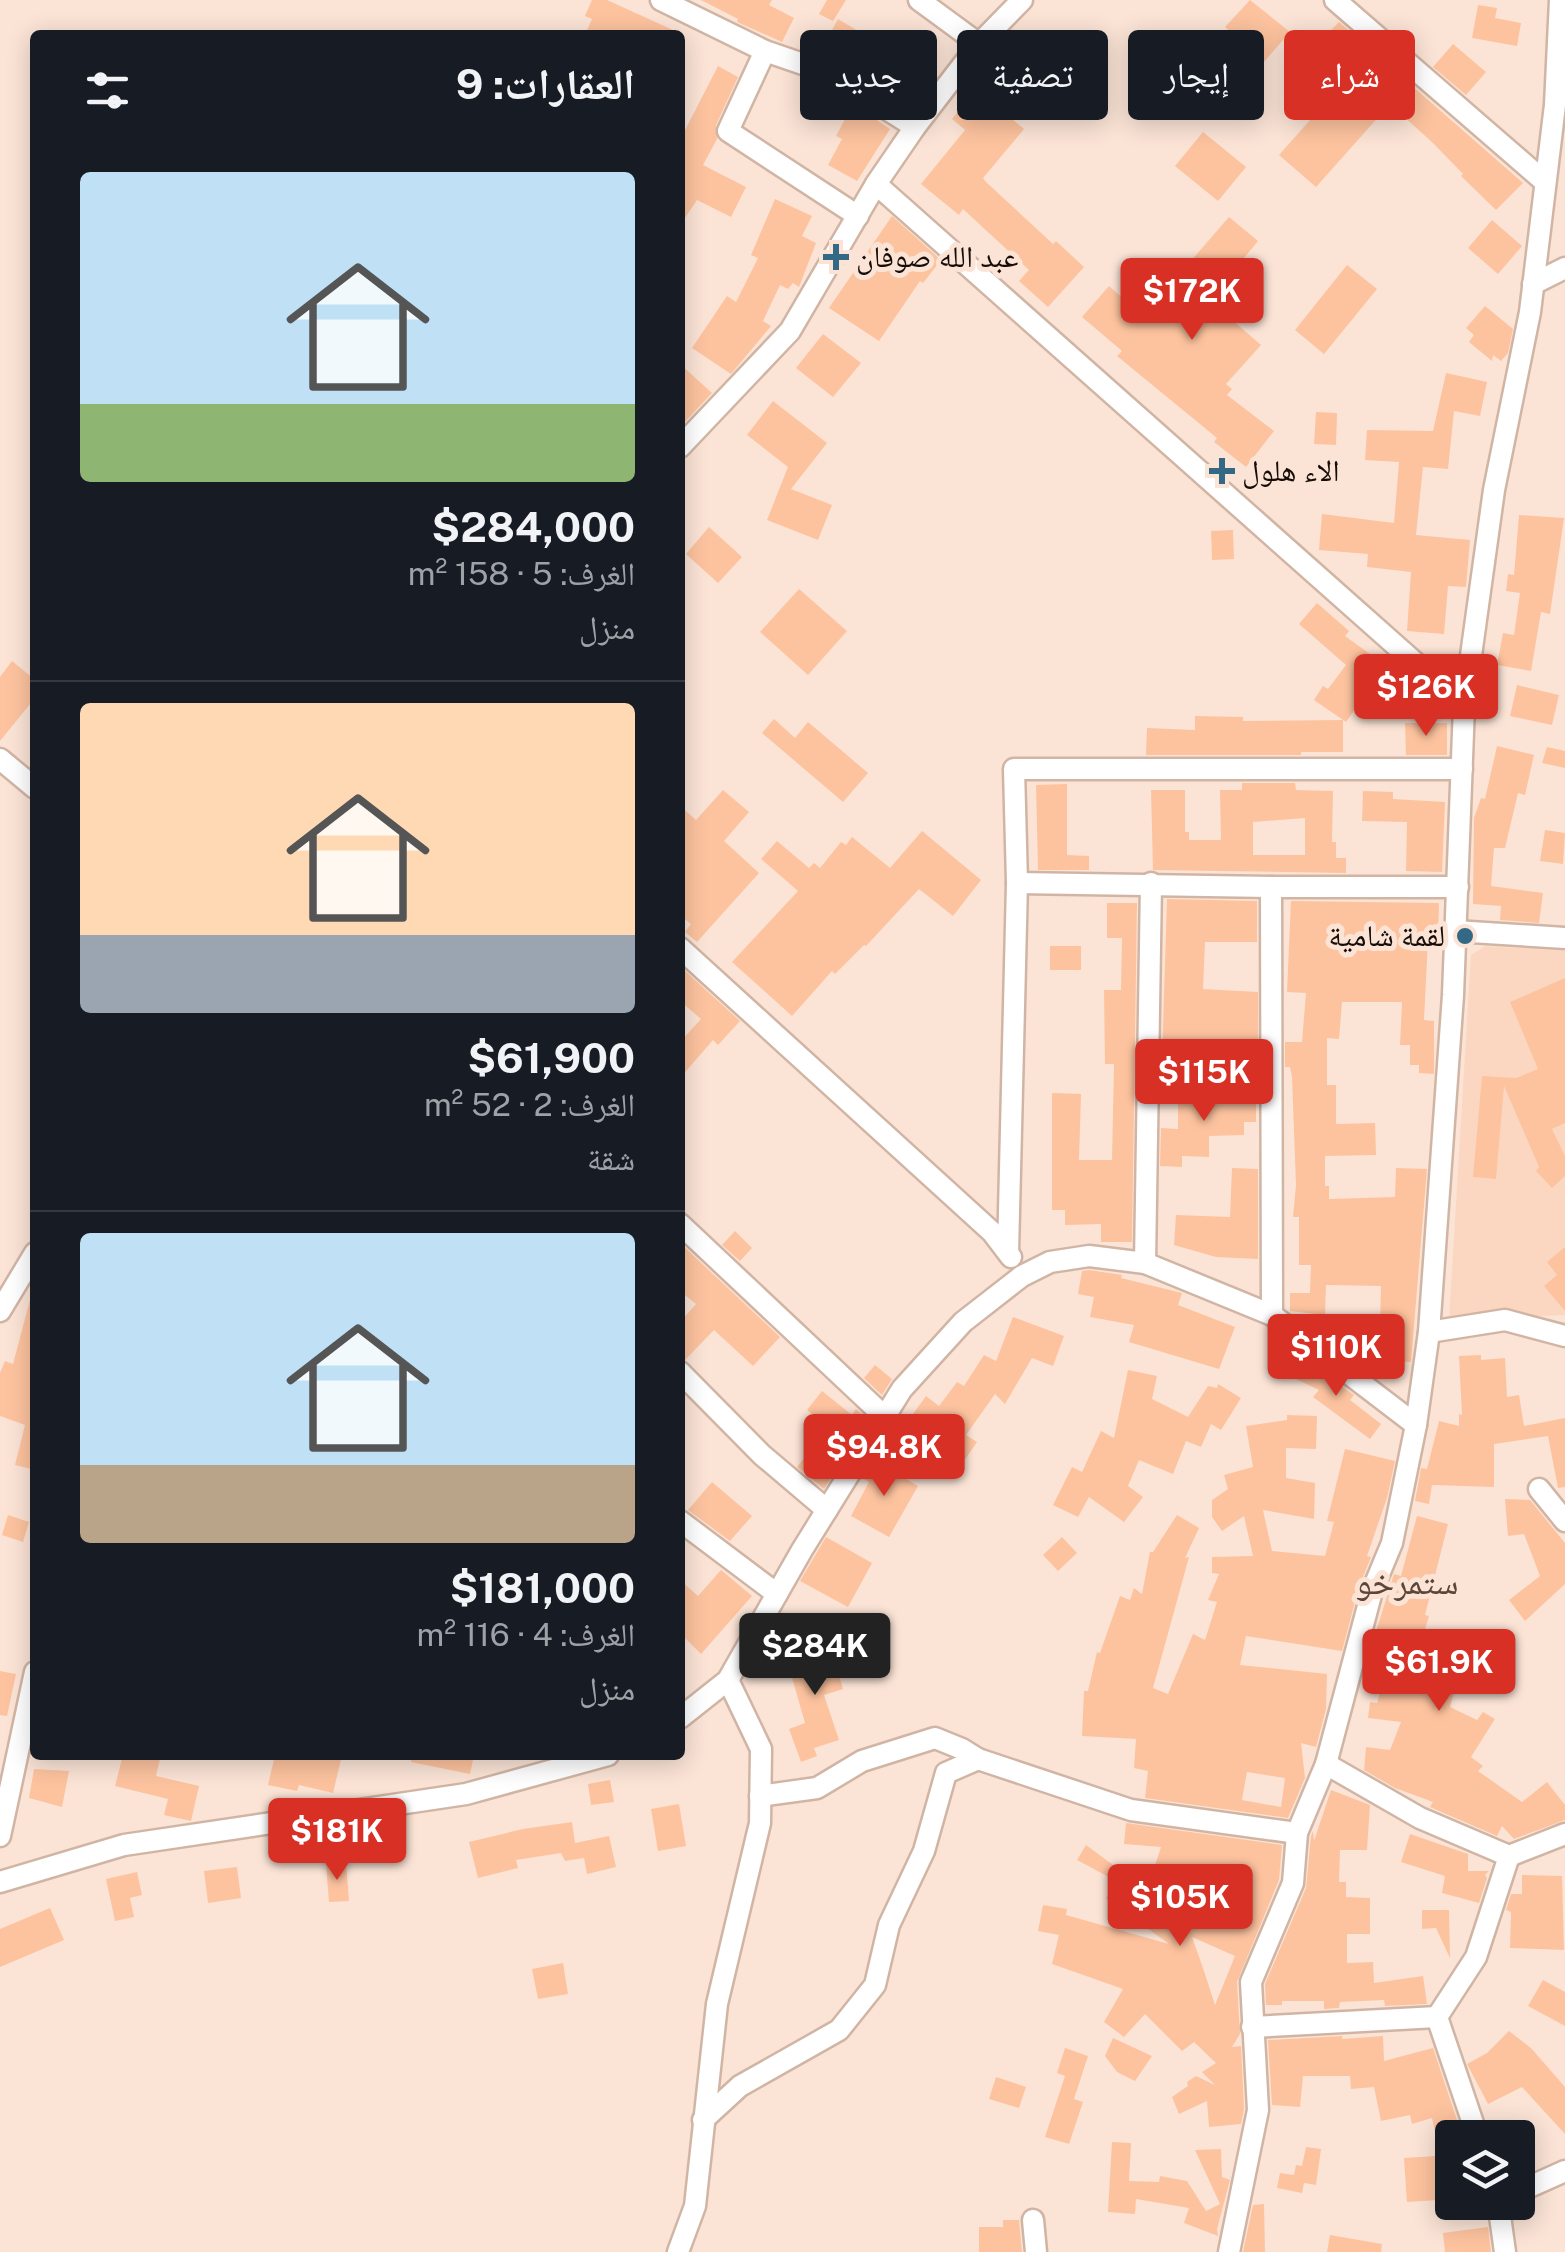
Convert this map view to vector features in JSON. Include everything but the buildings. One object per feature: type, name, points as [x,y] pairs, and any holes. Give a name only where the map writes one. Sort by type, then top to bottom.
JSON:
[{"type":"street","points":[[661,0],[765,51],[829,73],[916,127]]},
{"type":"street","points":[[919,0],[960,30]]},
{"type":"street","points":[[993,30],[1022,0]]},
{"type":"street","points":[[1336,0],[1545,182]]},
{"type":"street","points":[[1229,2252],[1258,2110],[1251,1982],[1293,1883],[1298,1832],[1326,1764],[1372,1591],[1392,1543],[1416,1425],[1429,1332],[1454,995],[1464,706],[1494,490],[1533,284],[1554,105],[1560,0]]},
{"type":"street","points":[[765,51],[728,131],[858,216]]},
{"type":"street","points":[[685,442],[790,331],[876,184],[957,73]]},
{"type":"street","points":[[876,184],[1464,706]]},
{"type":"street","points":[[1533,284],[1565,268]]},
{"type":"street","points":[[0,759],[30,784]]},
{"type":"street","points":[[1008,1252],[1017,882],[1014,769],[1462,769]]},
{"type":"street","points":[[1017,882],[1458,887]]},
{"type":"street","points":[[1146,1264],[1151,883]]},
{"type":"street","points":[[1270,887],[1272,1315]]},
{"type":"street","points":[[1455,931],[1565,938]]},
{"type":"street","points":[[685,953],[992,1232],[1022,1276]]},
{"type":"street","points":[[685,1229],[885,1417]]},
{"type":"street","points":[[685,1714],[728,1680],[902,1389],[963,1322],[1022,1276],[1050,1262],[1088,1256],[1146,1264],[1272,1315],[1416,1425]]},
{"type":"street","points":[[0,1311],[30,1262]]},
{"type":"street","points":[[1429,1332],[1505,1320],[1565,1336]]},
{"type":"street","points":[[685,1377],[762,1455],[827,1510]]},
{"type":"street","points":[[1539,1489],[1565,1521]]},
{"type":"street","points":[[685,1526],[777,1594]]},
{"type":"street","points":[[678,2252],[695,2206],[717,2004],[760,1823],[761,1749],[728,1680]]},
{"type":"street","points":[[0,1836],[30,1695]]},
{"type":"street","points":[[760,1796],[817,1788],[862,1761],[935,1738],[978,1759],[1131,1810],[1298,1832]]},
{"type":"street","points":[[703,2120],[740,2086],[839,2030],[875,1985],[888,1924],[924,1851],[946,1773],[978,1759]]},
{"type":"street","points":[[0,1882],[124,1845],[466,1794],[590,1760]]},
{"type":"street","points":[[1326,1764],[1420,1818],[1509,1856],[1565,1834]]},
{"type":"street","points":[[1436,2017],[1476,1956],[1509,1856]]},
{"type":"street","points":[[1252,2027],[1436,2017]]},
{"type":"street","points":[[1436,2017],[1472,2120]]},
{"type":"street","points":[[1535,2184],[1565,2171]]},
{"type":"street","points":[[1033,2220],[1036,2252]]},
{"type":"street","points":[[1501,2220],[1505,2252]]},
{"type":"shaded area","points":[[1485,946],[1565,951],[1565,1315],[1449,1320],[1471,955]]},
{"type":"place","name":"عبد الله صوفان","points":[[836,257]]},
{"type":"place","name":"الاء هلول","points":[[1222,471]]},
{"type":"place","name":"لقمة شامية","points":[[1465,936]]},
{"type":"district","name":"ستمرخو","points":[[1407,1582]]}]
